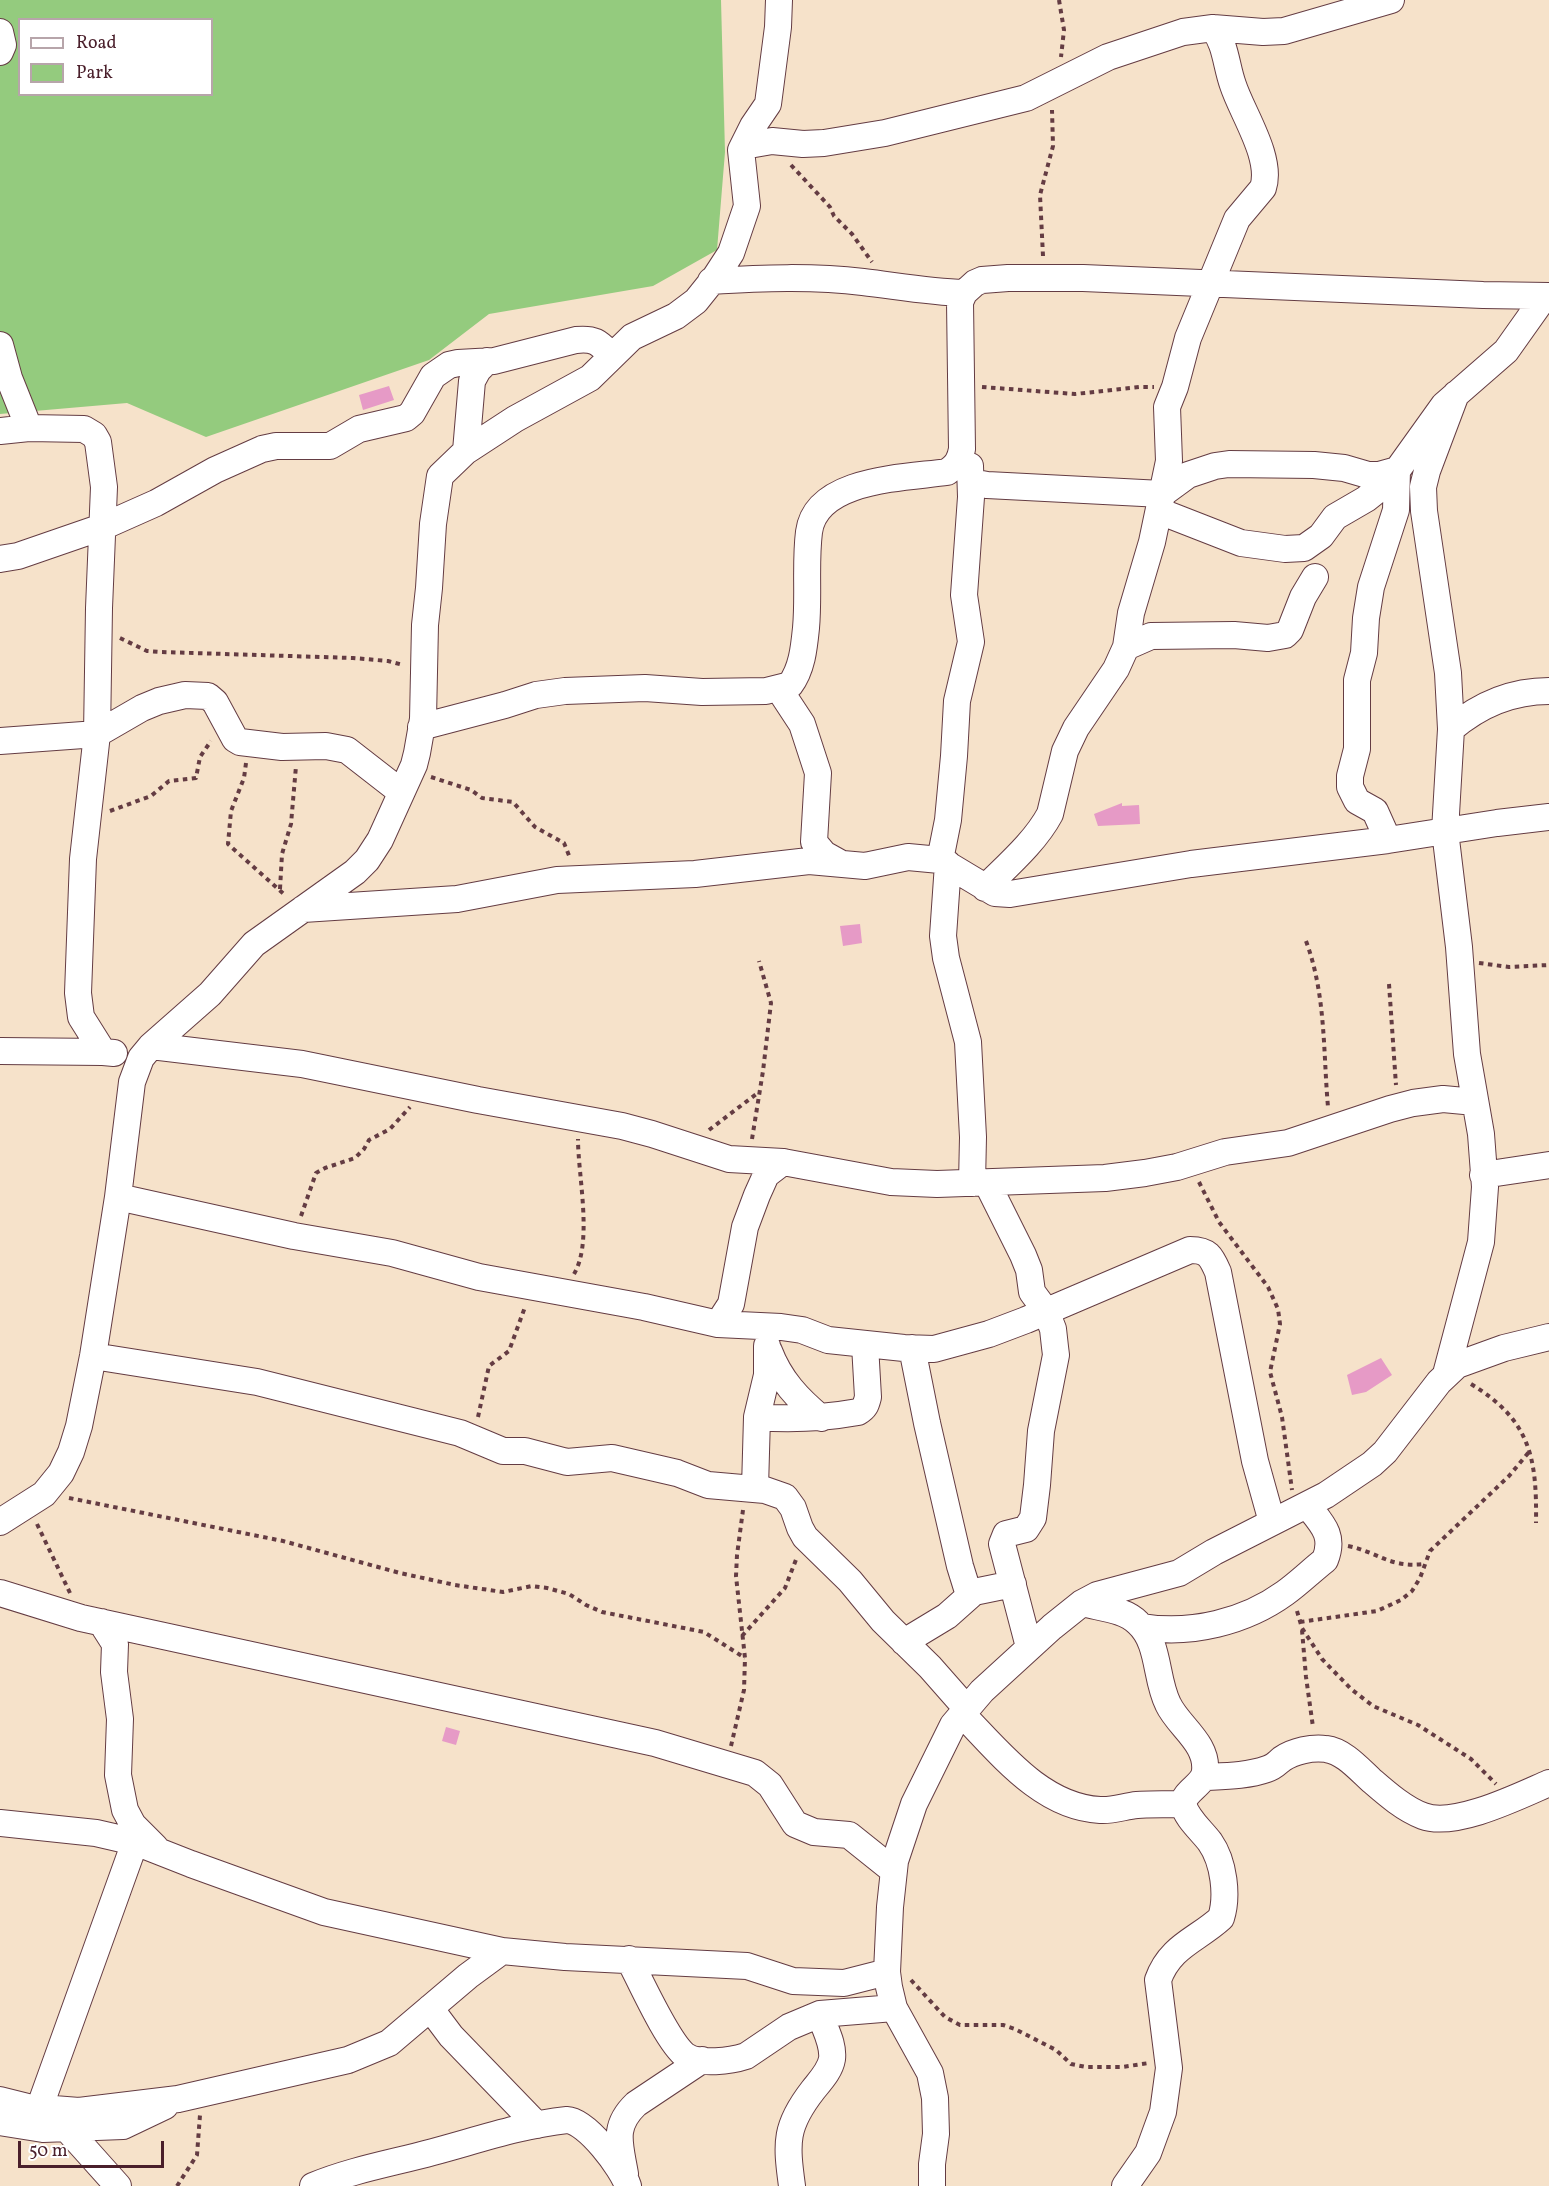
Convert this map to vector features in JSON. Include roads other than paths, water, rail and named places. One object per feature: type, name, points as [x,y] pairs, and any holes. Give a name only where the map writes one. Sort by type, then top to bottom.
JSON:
[{"type":"street","points":[[0,1522],[36,1500],[61,1473],[71,1452],[79,1426],[93,1356],[118,1197],[132,1082],[146,1052],[210,994],[254,944],[355,872],[367,860],[380,840],[414,765],[421,727],[425,625],[438,482],[445,469],[466,452],[515,419],[590,378],[632,337],[676,316],[696,301],[731,253],[747,206],[740,154],[755,143],[768,104],[778,27],[779,0]]},
{"type":"street","points":[[755,143],[824,143],[862,138],[1026,98],[1108,57],[1183,32],[1213,28],[1263,32],[1284,31],[1391,0]]},
{"type":"street","points":[[985,888],[1020,853],[1046,822],[1065,751],[1076,728],[1116,669],[1126,647],[1131,613],[1152,542],[1169,461],[1167,407],[1175,387],[1188,338],[1237,219],[1263,188],[1265,170],[1253,129],[1232,83],[1222,43],[1213,28]]},
{"type":"street","points":[[0,32],[3,45],[0,52]]},
{"type":"street","points":[[711,281],[772,277],[964,293]]},
{"type":"street","points":[[421,727],[536,695],[565,691],[645,688],[702,692],[766,691],[790,685],[800,666],[808,604],[809,529],[815,514],[825,502],[841,492],[874,481],[947,472],[960,460],[962,449],[960,302],[964,293],[982,280],[1045,278],[1547,296]]},
{"type":"street","points":[[971,482],[1160,502],[1241,543],[1285,549],[1304,548],[1321,536],[1335,517],[1385,485],[1430,423],[1456,394],[1506,351],[1547,296]]},
{"type":"street","points":[[0,559],[18,556],[102,527],[156,503],[214,470],[250,453],[276,446],[330,446],[359,429],[406,418],[412,413],[429,381],[453,363],[487,361],[588,339],[598,342],[612,356]]},
{"type":"street","points":[[0,345],[9,378],[29,428]]},
{"type":"street","points":[[466,452],[472,381],[478,369],[487,361]]},
{"type":"street","points":[[1448,1373],[1481,1242],[1485,1187],[1481,1134],[1467,1054],[1461,962],[1445,831],[1451,729],[1449,673],[1424,511],[1423,487],[1456,394]]},
{"type":"street","points":[[961,421],[971,482],[964,595],[971,642],[957,701],[944,862],[943,936],[946,958],[968,1042],[973,1137],[980,1183],[1023,1255],[1029,1270],[1032,1292],[1046,1311],[1053,1329],[1056,1355],[1041,1431],[1033,1518],[1026,1529],[1006,1533],[1002,1544],[1029,1647]]},
{"type":"street","points":[[0,431],[29,428],[84,429],[94,435],[98,442],[104,488],[97,734],[83,859],[78,1006],[85,1026],[103,1052]]},
{"type":"street","points":[[1160,502],[1188,475],[1229,464],[1314,465],[1344,468],[1368,475],[1379,475],[1397,470]]},
{"type":"street","points":[[1388,840],[1375,811],[1357,801],[1350,787],[1350,776],[1357,749],[1358,680],[1364,653],[1369,597],[1396,510],[1397,470]]},
{"type":"street","points":[[1126,647],[1151,636],[1234,635],[1268,638],[1285,635],[1290,630],[1303,597],[1315,577]]},
{"type":"street","points":[[779,689],[802,724],[818,773],[814,842],[824,854],[843,864]]},
{"type":"street","points":[[1451,729],[1468,714],[1492,702],[1517,694],[1549,691]]},
{"type":"street","points":[[0,741],[97,734],[142,708],[159,701],[185,695],[208,696],[214,702],[235,740],[262,746],[326,746],[347,750],[401,792]]},
{"type":"street","points":[[301,910],[457,899],[570,879],[695,874],[809,861],[865,866],[908,857],[944,862],[995,893],[1010,894],[1191,864],[1388,840],[1549,817]]},
{"type":"street","points":[[0,1051],[146,1052],[302,1064],[632,1129],[729,1159],[783,1162],[891,1182],[980,1183],[1105,1178],[1145,1173],[1225,1152],[1288,1143],[1398,1107],[1443,1099],[1476,1102]]},
{"type":"street","points":[[718,1324],[731,1304],[746,1227],[757,1195],[766,1175],[783,1162]]},
{"type":"street","points":[[1483,1175],[1549,1165]]},
{"type":"street","points":[[118,1197],[294,1236],[392,1253],[479,1276],[644,1307],[718,1324],[781,1327],[802,1330],[828,1340],[912,1348],[934,1349],[998,1330],[1190,1250],[1207,1252],[1212,1257],[1218,1272],[1255,1461],[1272,1522]]},
{"type":"street","points":[[749,1326],[759,1333],[774,1365],[796,1397],[821,1418]]},
{"type":"street","points":[[930,2185],[936,2134],[935,2098],[930,2073],[894,2008],[887,1969],[890,1907],[895,1861],[914,1804],[953,1725],[982,1691],[1029,1647],[1082,1603],[1097,1595],[1179,1573],[1214,1552],[1326,1495],[1379,1458],[1456,1365],[1504,1348],[1549,1337]]},
{"type":"street","points":[[757,1417],[786,1420],[821,1418],[858,1412],[866,1406],[868,1397],[865,1345]]},
{"type":"street","points":[[751,1488],[757,1417],[767,1375],[767,1346]]},
{"type":"street","points":[[912,1348],[927,1423],[969,1595]]},
{"type":"street","points":[[93,1356],[257,1382],[474,1438],[503,1450],[525,1451],[567,1462],[612,1458],[677,1473],[708,1485],[751,1488],[785,1497],[793,1508],[805,1537],[850,1581],[882,1621],[904,1642],[1009,1762],[1035,1785],[1056,1797],[1099,1810],[1135,1805],[1183,1804]]},
{"type":"street","points":[[1142,1627],[1168,1630],[1221,1624],[1240,1617],[1289,1589],[1325,1560],[1330,1545],[1327,1534],[1302,1507]]},
{"type":"street","points":[[904,1642],[947,1616],[969,1595],[983,1589],[1013,1584]]},
{"type":"street","points":[[0,1593],[91,1620],[654,1743],[755,1773],[763,1778],[778,1795],[795,1824],[800,1828],[826,1834],[849,1835],[894,1871]]},
{"type":"street","points":[[1082,1603],[1125,1614],[1147,1633],[1168,1705],[1203,1753],[1206,1770],[1204,1778],[1186,1796],[1183,1804],[1188,1815],[1212,1845],[1218,1858],[1225,1907],[1221,1918],[1175,1952],[1159,1976],[1158,1984],[1169,2068],[1163,2112],[1157,2134],[1148,2153],[1125,2186]]},
{"type":"street","points":[[91,1620],[115,1644],[114,1672],[120,1719],[118,1774],[125,1810],[133,1825],[159,1851]]},
{"type":"street","points":[[1204,1778],[1267,1769],[1293,1753],[1315,1749],[1334,1751],[1408,1809],[1431,1818],[1461,1817],[1549,1783]]},
{"type":"street","points":[[0,1823],[96,1833],[135,1842],[324,1912],[502,1951],[565,1957],[747,1966],[793,1981],[844,1983],[887,1969]]},
{"type":"street","points":[[39,2109],[135,1842]]},
{"type":"street","points":[[0,2100],[39,2109],[79,2111],[205,2094],[348,2060],[389,2043],[468,1976],[502,1951]]},
{"type":"street","points":[[629,1959],[674,2043],[687,2057],[702,2060],[739,2058],[789,2027],[820,2014],[894,2008]]},
{"type":"street","points":[[430,2008],[451,2036],[537,2125]]},
{"type":"street","points":[[792,2186],[789,2163],[790,2128],[800,2107],[827,2071],[832,2055],[830,2040],[820,2014]]},
{"type":"street","points":[[627,2181],[619,2137],[623,2119],[636,2104],[702,2060]]},
{"type":"street","points":[[0,2122],[43,2129],[123,2126],[178,2099]]},
{"type":"street","points":[[313,2186],[332,2178],[433,2152],[502,2131],[567,2120],[576,2121],[598,2142],[621,2168],[627,2181]]},
{"type":"street","points":[[67,2129],[118,2186]]}]
